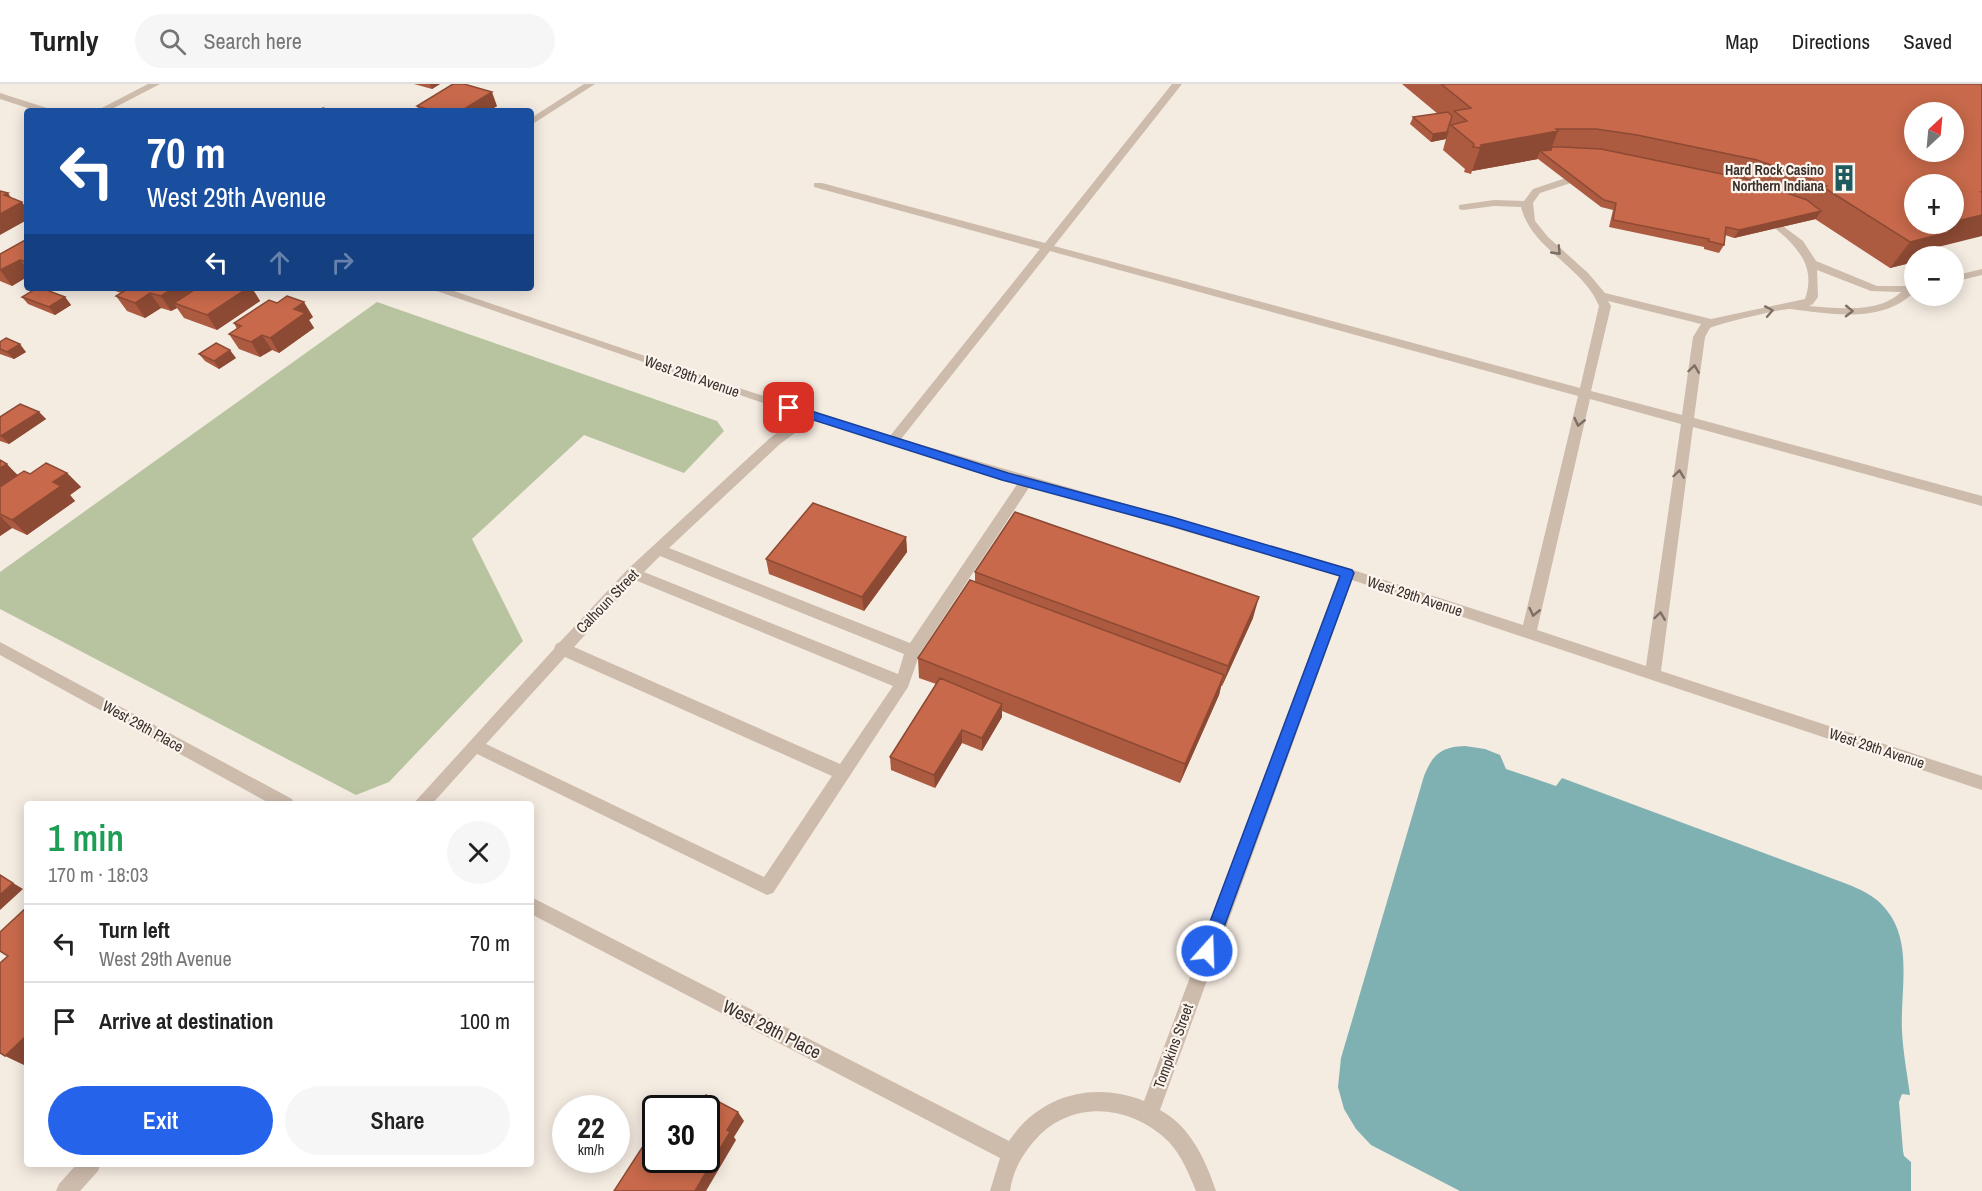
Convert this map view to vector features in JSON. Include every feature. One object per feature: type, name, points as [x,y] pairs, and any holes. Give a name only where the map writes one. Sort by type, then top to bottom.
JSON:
[{"type":"street","points":[[107,108],[155,84]]},
{"type":"street","points":[[534,120],[590,84]]},
{"type":"street","points":[[893,441],[1176,84]]},
{"type":"street","points":[[0,96],[38,108]]},
{"type":"street","points":[[1567,181],[1543,188],[1532,195],[1527,204],[1526,214],[1531,224],[1603,296],[1712,323]]},
{"type":"street","points":[[818,185],[1982,501]]},
{"type":"street","points":[[1463,207],[1494,203],[1527,204]]},
{"type":"street","points":[[1653,674],[1699,337],[1706,326],[1712,323],[1791,307],[1811,300],[1813,264],[1802,246],[1780,227]]},
{"type":"street","points":[[1813,264],[1866,287],[1886,291],[1904,290]]},
{"type":"street","points":[[1964,276],[1982,272]]},
{"type":"street","name":"West 29th Avenue","points":[[443,291],[893,441],[1026,482],[1172,521],[1347,573],[1982,783]]},
{"type":"street","points":[[1529,633],[1586,393],[1605,306],[1603,296]]},
{"type":"street","points":[[1791,307],[1861,311],[1904,298]]},
{"type":"street","name":"Calhoun Street","points":[[424,801],[561,648],[633,573],[775,441],[811,415]]},
{"type":"street","points":[[475,746],[766,887],[903,683],[913,651],[1026,482]]},
{"type":"street","points":[[659,550],[913,651]]},
{"type":"street","points":[[633,573],[903,683]]},
{"type":"street","name":"Tompkins Street","points":[[1149,1114],[1347,573]]},
{"type":"street","name":"West 29th Place","points":[[0,648],[280,801]]},
{"type":"street","points":[[561,648],[843,773]]},
{"type":"street","name":"West 29th Place","points":[[534,907],[1012,1154]]},
{"type":"street","points":[[1000,1191],[1012,1154],[1032,1127],[1057,1109],[1087,1100],[1119,1102],[1149,1114],[1176,1134],[1196,1164],[1206,1191]]},
{"type":"street","points":[[66,1191],[88,1167]]},
{"type":"green space","points":[[377,302],[717,421],[724,431],[684,473],[584,435],[472,539],[523,641],[389,782],[356,795],[0,609],[0,572]]},
{"type":"water","points":[[1465,746],[1485,749],[1500,755],[1506,769],[1556,786],[1562,778],[1847,884],[1878,901],[1893,920],[1899,934],[1904,966],[1902,1031],[1910,1095],[1902,1094],[1899,1102],[1904,1156],[1911,1162],[1911,1191],[1460,1191],[1371,1145],[1356,1129],[1344,1109],[1338,1087],[1341,1058],[1424,776],[1439,753],[1450,748]]},
{"type":"building","points":[[453,84],[464,84],[492,92],[466,108],[417,106]]},
{"type":"building","name":"Hard Rock Casino Northern Indiana","points":[[1441,84],[1982,84],[1982,215],[1964,219],[1964,174],[1904,174],[1904,234],[1942,234],[1910,242],[1823,187],[1827,186],[1757,160],[1637,135],[1596,129],[1556,129],[1558,131],[1481,145],[1480,148],[1473,147],[1474,144],[1451,125],[1467,121],[1454,111],[1471,108]]},
{"type":"building","points":[[1448,112],[1452,116],[1447,132],[1433,134],[1413,117]]},
{"type":"building","points":[[1552,147],[1601,149],[1746,179],[1807,200],[1821,211],[1739,230],[1726,227],[1724,245],[1708,241],[1709,239],[1613,220],[1616,203],[1604,200],[1540,151],[1551,150]]},
{"type":"building","points":[[0,191],[8,193],[4,195],[22,202],[0,214]]},
{"type":"building","points":[[24,241],[24,261],[20,260],[0,270],[0,254]]},
{"type":"building","points":[[32,291],[49,291],[65,297],[49,307],[22,297]]},
{"type":"building","points":[[124,291],[169,291],[161,296],[150,293],[135,303],[116,296]]},
{"type":"building","points":[[192,291],[243,291],[207,315],[174,303]]},
{"type":"building","points":[[287,296],[304,302],[294,309],[305,313],[270,338],[262,335],[251,342],[229,334],[241,326],[234,323],[269,300],[277,303]]},
{"type":"building","points":[[6,338],[20,344],[7,352],[0,349],[0,342]]},
{"type":"building","points":[[216,343],[230,350],[214,361],[199,354]]},
{"type":"building","points":[[20,404],[39,412],[0,436],[0,417]]},
{"type":"building","points":[[0,460],[7,464],[0,468]]},
{"type":"building","points":[[46,463],[67,473],[53,482],[61,486],[12,520],[0,514],[0,487],[24,471],[30,474]]},
{"type":"building","points":[[813,503],[906,537],[862,597],[766,559]]},
{"type":"building","points":[[1015,512],[1259,597],[1228,666],[975,572]]},
{"type":"building","points":[[970,580],[1224,675],[1185,764],[918,658]]},
{"type":"building","points":[[940,678],[1002,704],[982,738],[962,730],[934,775],[890,757]]},
{"type":"building","points":[[0,875],[13,883],[0,895]]},
{"type":"building","points":[[24,910],[24,1038],[5,1056],[0,1053],[0,963],[8,956],[0,951],[0,932]]},
{"type":"building","points":[[720,1102],[738,1112],[727,1130],[730,1132],[720,1149]]},
{"type":"building","points":[[642,1148],[642,1173],[706,1173],[695,1191],[614,1191],[626,1173],[630,1173],[630,1166]]},
{"type":"place","name":"Hard Rock Casino Northern Indiana","points":[[1844,178]]},
{"type":"route","points":[[789,408],[1006,477],[1172,521],[1347,573],[1207,951]]}]
